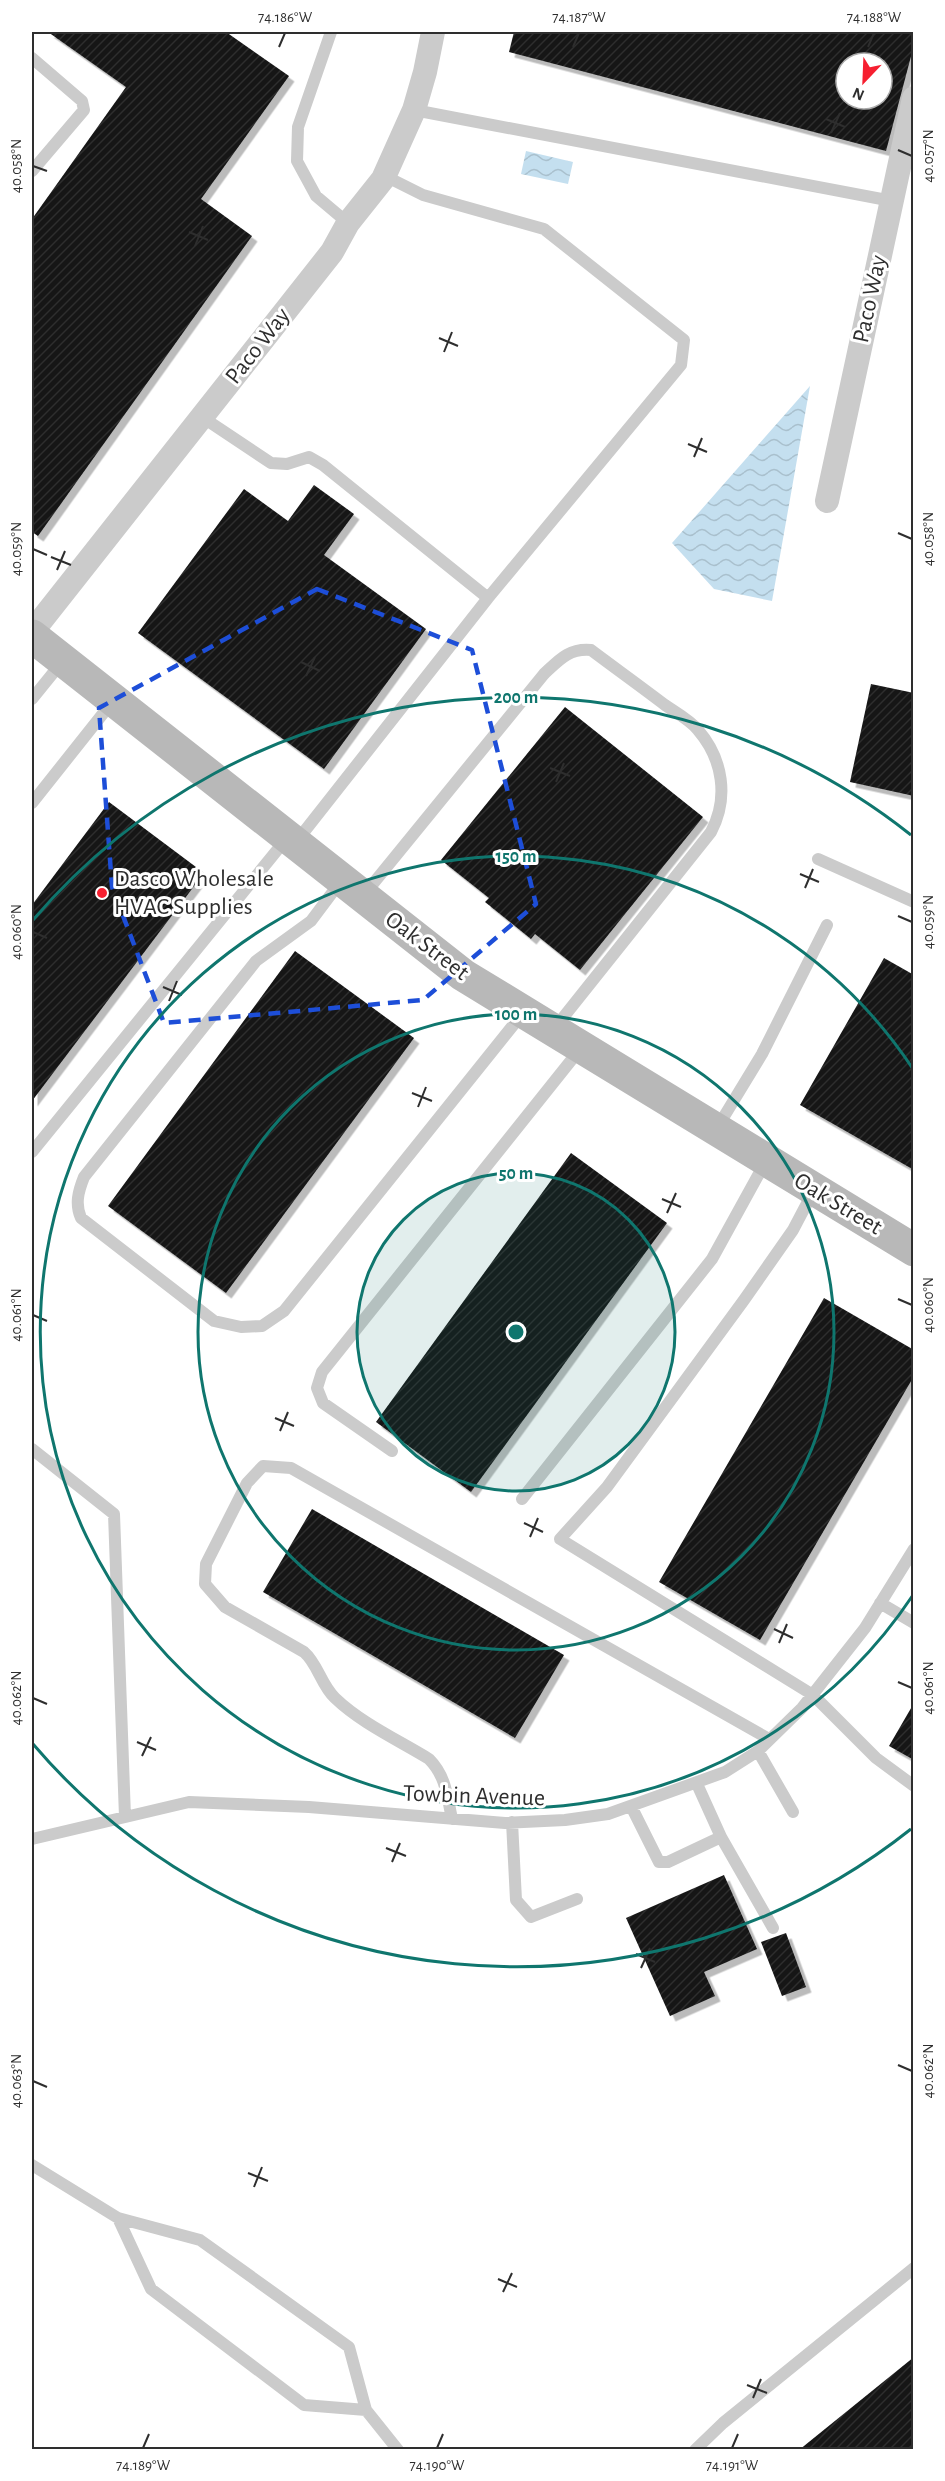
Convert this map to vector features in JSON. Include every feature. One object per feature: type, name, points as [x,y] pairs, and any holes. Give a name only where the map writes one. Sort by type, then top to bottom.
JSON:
[{"type":"street","name":"Paco Way","points":[[32,634],[332,252],[348,223],[384,176],[414,110],[433,32]]},
{"type":"street","name":"Paco Way","points":[[827,501],[914,98]]},
{"type":"street","name":"Oak Street","points":[[32,634],[63,661],[463,975],[914,1250]]},
{"type":"lane","points":[[331,32],[298,127],[297,161],[316,196],[348,223]]},
{"type":"lane","points":[[32,58],[82,101],[84,110],[32,171]]},
{"type":"lane","points":[[414,110],[892,201]]},
{"type":"lane","points":[[32,1152],[292,840],[681,365],[684,340],[544,229],[423,195],[384,176]]},
{"type":"lane","points":[[201,417],[271,463],[287,464],[309,457],[323,465],[488,598]]},
{"type":"lane","points":[[524,1012],[284,1311],[262,1326],[241,1327],[214,1321],[81,1218],[77,1209],[80,1186],[84,1177],[256,960],[352,888],[544,674],[563,656],[578,649],[591,650],[697,729],[710,749],[721,776],[723,796],[718,818],[711,832],[553,1030]]},
{"type":"lane","points":[[32,699],[63,661]]},
{"type":"lane","points":[[32,803],[114,700]]},
{"type":"lane","points":[[818,859],[914,902]]},
{"type":"lane","points":[[716,1129],[762,1054],[828,925]]},
{"type":"lane","points":[[392,1451],[323,1403],[317,1388],[322,1372],[581,1047]]},
{"type":"lane","points":[[522,1499],[712,1259],[766,1160]]},
{"type":"lane","points":[[814,1189],[793,1230],[738,1310],[607,1487],[560,1539],[813,1695],[876,1758],[914,1785]]},
{"type":"lane","points":[[32,1449],[114,1514],[125,1817]]},
{"type":"lane","points":[[452,1819],[444,1779],[429,1759],[348,1710],[325,1687],[312,1659],[225,1607],[205,1584],[206,1564],[247,1483],[263,1466],[291,1468],[769,1740]]},
{"type":"lane","name":"Towbin Avenue","points":[[32,1839],[189,1802],[309,1807],[512,1822],[565,1820],[608,1814],[697,1784],[725,1772],[758,1751],[802,1708],[865,1628],[914,1549]]},
{"type":"lane","points":[[880,1603],[914,1623]]},
{"type":"lane","points":[[758,1751],[794,1812]]},
{"type":"lane","points":[[697,1784],[721,1837],[772,1928]]},
{"type":"lane","points":[[631,1806],[659,1862],[668,1862],[721,1837]]},
{"type":"lane","points":[[512,1822],[516,1900],[531,1917],[577,1899]]},
{"type":"lane","points":[[32,2165],[118,2218],[200,2240],[349,2347],[366,2410],[398,2450]]},
{"type":"lane","points":[[118,2218],[151,2289],[304,2405],[366,2410]]},
{"type":"lane","points":[[695,2450],[723,2423],[914,2268]]},
{"type":"highlighted area","points":[[317,589],[472,650],[536,904],[423,1000],[164,1023],[112,887],[99,708]]},
{"type":"water","points":[[526,151],[573,162],[568,184],[521,174]]},
{"type":"water","points":[[810,386],[772,601],[714,589],[672,543]]},
{"type":"building","points":[[48,32],[226,32],[289,76],[201,199],[252,236],[38,536],[32,532],[32,219],[126,87]]},
{"type":"building","points":[[514,32],[914,32],[914,45],[886,151],[509,52]]},
{"type":"building","points":[[314,485],[354,514],[324,555],[426,629],[324,769],[138,633],[244,489],[288,521]]},
{"type":"building","points":[[871,684],[914,693],[914,796],[850,782]]},
{"type":"building","points":[[565,707],[703,817],[580,970],[535,934],[531,939],[485,902],[489,898],[441,860]]},
{"type":"building","points":[[109,802],[204,873],[32,1101],[32,905]]},
{"type":"building","points":[[295,951],[414,1038],[226,1293],[108,1206]]},
{"type":"building","points":[[884,958],[914,975],[914,1170],[800,1105]]},
{"type":"building","points":[[571,1153],[667,1223],[471,1492],[376,1422]]},
{"type":"building","points":[[824,1298],[914,1350],[914,1376],[760,1640],[659,1582]]},
{"type":"building","points":[[312,1509],[564,1655],[515,1738],[263,1592]]},
{"type":"building","points":[[914,1703],[914,1760],[889,1746]]},
{"type":"building","points":[[724,1875],[757,1949],[704,1972],[715,1996],[670,2016],[626,1918]]},
{"type":"building","points":[[786,1933],[806,1987],[782,1996],[761,1942]]},
{"type":"building","points":[[914,2357],[914,2450],[799,2450]]},
{"type":"place","name":"Dasco Wholesale HVAC Supplies","points":[[102,893]]}]
